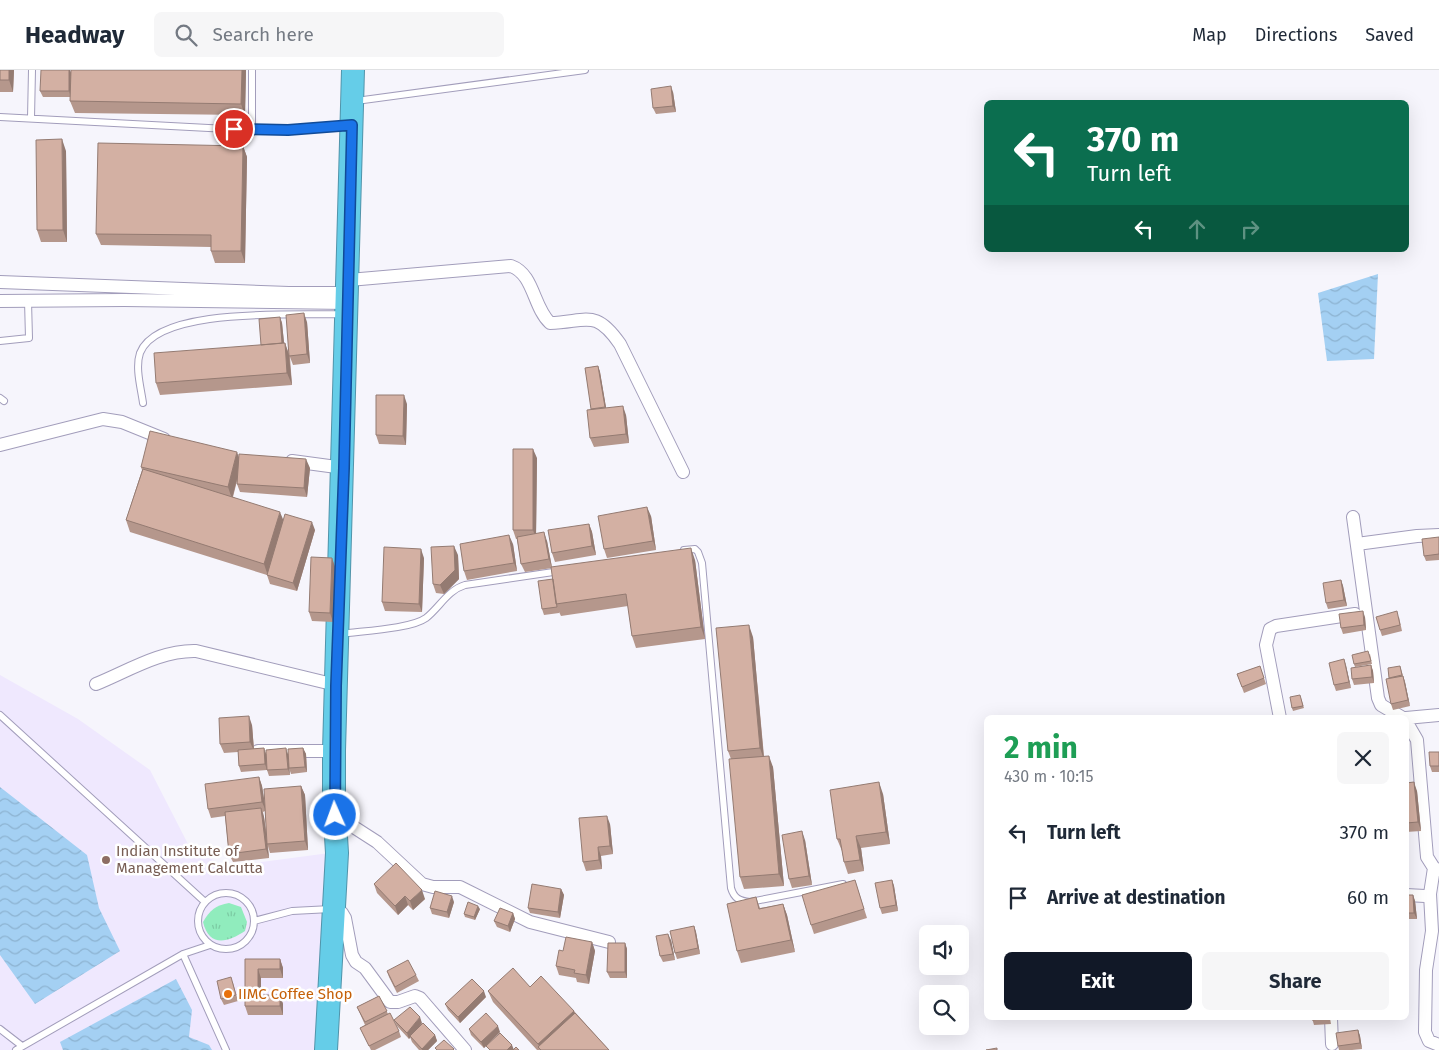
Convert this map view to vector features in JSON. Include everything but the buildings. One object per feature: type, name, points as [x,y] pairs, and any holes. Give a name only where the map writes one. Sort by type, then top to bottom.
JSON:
[{"type":"highway","points":[[326,1050],[337,853],[334,752],[344,468],[354,70]]},
{"type":"street","points":[[0,301],[348,297],[511,266],[520,269],[526,278],[542,315],[550,323],[588,318],[601,321],[613,334],[620,344],[682,472]]},
{"type":"street","points":[[0,282],[348,297]]},
{"type":"street","points":[[0,445],[103,419],[122,422],[179,443]]},
{"type":"street","points":[[283,460],[344,468]]},
{"type":"street","points":[[1353,517],[1378,698],[1380,705],[1398,715]]},
{"type":"street","points":[[1357,544],[1417,536],[1439,536]]},
{"type":"street","points":[[1279,715],[1266,644],[1270,629],[1276,626],[1367,613]]},
{"type":"street","points":[[96,684],[161,656],[183,651],[196,651],[336,686]]},
{"type":"street","points":[[1409,719],[1439,715]]},
{"type":"street","points":[[1409,727],[1416,740],[1427,857],[1436,869],[1430,894],[1432,931],[1426,970],[1426,1032],[1429,1041],[1439,1045]]},
{"type":"street","points":[[258,751],[334,752]]},
{"type":"street","points":[[335,815],[377,842],[422,884],[433,887],[460,888],[530,922],[608,942]]},
{"type":"street","points":[[1409,895],[1424,896],[1430,894]]},
{"type":"street","points":[[335,909],[342,913],[345,918],[352,955],[356,962],[365,968],[390,1002],[398,1002],[414,996],[420,998],[465,1050]]},
{"type":"street","points":[[1331,1020],[1332,1044]]},
{"type":"lane","points":[[31,118],[32,70]]},
{"type":"lane","points":[[252,70],[252,130]]},
{"type":"lane","points":[[352,102],[585,70]]},
{"type":"lane","points":[[0,117],[252,130],[288,130],[352,125]]},
{"type":"lane","points":[[143,402],[138,361],[141,351],[154,336],[174,326],[244,316],[348,297]]},
{"type":"lane","points":[[0,341],[28,338],[28,301]]},
{"type":"lane","points":[[672,552],[695,549],[700,557],[731,888],[734,896],[742,902],[750,902],[851,883]]},
{"type":"lane","points":[[337,634],[414,624],[426,618],[455,590],[465,585],[566,570]]},
{"type":"lane","points":[[0,715],[205,902]]},
{"type":"lane","points":[[216,895],[234,895],[248,905],[254,921],[252,931],[240,946],[225,949],[210,945],[200,934],[198,915],[205,902],[216,895]]},
{"type":"lane","points":[[254,921],[292,912],[335,909]]},
{"type":"lane","points":[[16,1050],[183,954],[210,945]]},
{"type":"lane","points":[[183,954],[226,1050]]},
{"type":"lane","points":[[0,1029],[22,1046]]},
{"type":"shaded area","name":"Indian Institute of Management Calcutta","points":[[0,675],[78,719],[150,770],[188,844],[224,867],[337,852],[323,1050],[0,1050]]},
{"type":"green space","points":[[229,903],[241,907],[247,922],[245,931],[225,940],[214,939],[206,930],[203,922],[214,909]]},
{"type":"water","points":[[1378,274],[1374,359],[1327,361],[1318,293]]},
{"type":"water","points":[[0,787],[87,855],[99,908],[120,951],[35,1004],[0,955]]},
{"type":"water","points":[[176,979],[192,1010],[189,1037],[209,1045],[212,1050],[63,1050],[60,1042]]},
{"type":"place","name":"Indian Institute of Management Calcutta","points":[[106,860]]},
{"type":"place","name":"IIMC Coffee Shop","points":[[228,994]]},
{"type":"route","points":[[234,129],[267,131],[352,125],[344,468],[334,752],[335,815]]}]
